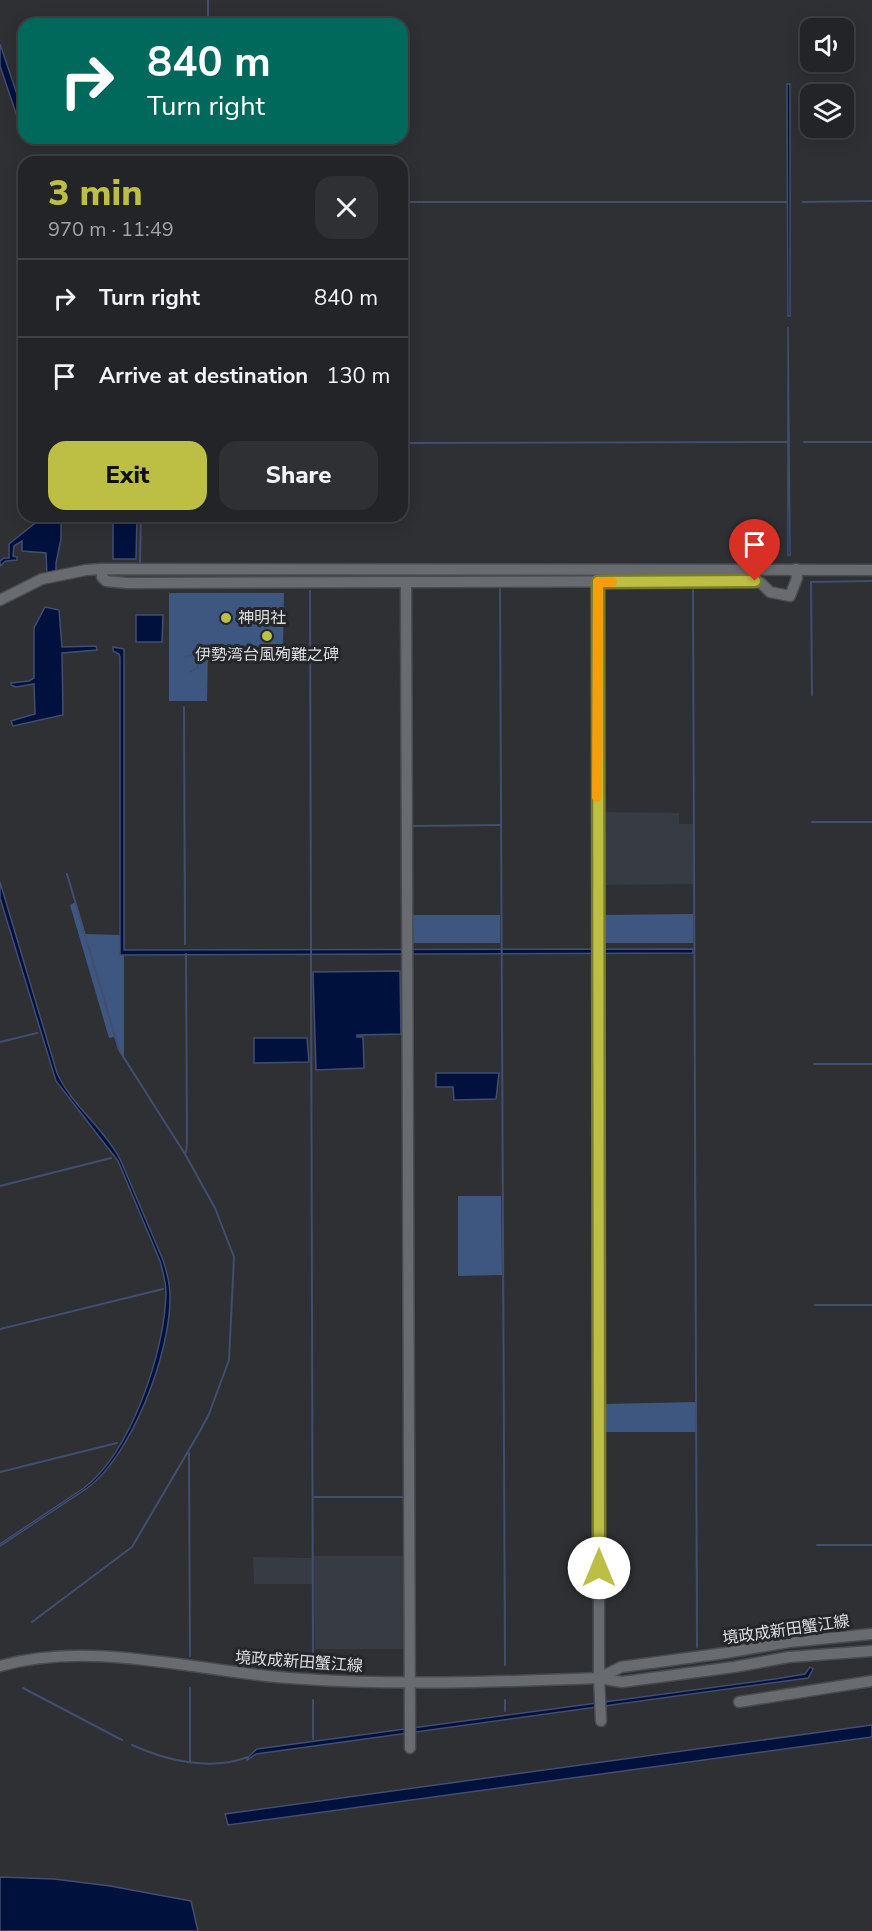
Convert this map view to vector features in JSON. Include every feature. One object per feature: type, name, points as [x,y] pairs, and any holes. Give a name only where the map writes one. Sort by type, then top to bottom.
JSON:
[{"type":"street","points":[[102,569],[102,577],[106,581],[127,583],[755,581],[770,592],[790,596],[796,578],[796,569]]},
{"type":"street","points":[[0,600],[42,579],[102,569],[872,570]]},
{"type":"street","points":[[598,582],[597,951],[601,1721]]},
{"type":"street","points":[[406,583],[410,1743]]},
{"type":"street","name":"境政成新田蟹江線","points":[[599,1678],[621,1667],[789,1642],[872,1634]]},
{"type":"street","name":"境政成新田蟹江線","points":[[0,1666],[70,1654],[127,1658],[250,1675],[409,1683],[599,1678],[622,1682],[789,1657],[872,1651]]},
{"type":"street","points":[[739,1702],[872,1681]]},
{"type":"shaded area","points":[[0,44],[18,97],[18,119],[0,66]]},
{"type":"shaded area","points":[[787,84],[790,84],[790,316],[788,316]]},
{"type":"shaded area","points":[[788,327],[790,555],[788,555]]},
{"type":"shaded area","points":[[36,522],[61,522],[56,575],[47,575],[46,553],[22,551],[22,541],[14,546],[13,556],[17,557],[17,560],[6,561],[0,566],[0,561],[9,558],[9,544]]},
{"type":"shaded area","points":[[113,522],[137,522],[136,559],[113,559]]},
{"type":"shaded area","name":"神明社","points":[[169,593],[284,593],[283,647],[208,647],[207,701],[169,701]]},
{"type":"shaded area","points":[[45,607],[59,610],[62,647],[96,646],[97,650],[62,653],[63,715],[13,726],[11,721],[35,714],[34,684],[16,687],[11,683],[29,681],[34,678],[34,628]]},
{"type":"shaded area","points":[[136,615],[163,615],[162,642],[136,642]]},
{"type":"shaded area","points":[[113,647],[124,649],[124,950],[693,949],[693,953],[120,955],[120,657],[113,651]]},
{"type":"shaded area","points":[[607,812],[679,813],[679,824],[693,824],[693,884],[602,885],[601,814]]},
{"type":"shaded area","points":[[0,882],[57,1073],[71,1096],[106,1137],[120,1159],[163,1260],[170,1296],[169,1319],[156,1373],[146,1401],[119,1453],[103,1474],[86,1489],[0,1546],[84,1488],[101,1472],[116,1450],[130,1426],[152,1371],[164,1317],[166,1293],[160,1261],[118,1161],[56,1081],[0,898]]},
{"type":"shaded area","points":[[76,902],[85,934],[120,935],[120,955],[124,955],[124,1060],[114,1037],[109,1038],[70,905]]},
{"type":"shaded area","points":[[693,914],[693,943],[602,943],[602,915]]},
{"type":"shaded area","points":[[411,915],[500,915],[500,943],[411,943]]},
{"type":"shaded area","points":[[400,971],[401,1034],[357,1035],[357,1037],[363,1037],[364,1068],[316,1070],[313,972]]},
{"type":"shaded area","points":[[254,1038],[307,1038],[309,1062],[254,1063]]},
{"type":"shaded area","points":[[436,1073],[499,1073],[496,1099],[454,1100],[453,1087],[436,1087]]},
{"type":"shaded area","points":[[458,1196],[501,1196],[502,1275],[458,1276]]},
{"type":"shaded area","points":[[696,1402],[696,1432],[606,1432],[604,1430],[604,1404]]},
{"type":"shaded area","points":[[313,1556],[405,1556],[405,1649],[315,1649],[313,1584],[254,1584],[253,1557],[312,1558]]},
{"type":"shaded area","points":[[810,1667],[813,1669],[808,1678],[256,1754],[247,1760],[257,1749],[775,1679],[805,1674]]},
{"type":"shaded area","points":[[872,1725],[872,1737],[228,1825],[225,1814]]},
{"type":"shaded area","points":[[0,1877],[54,1879],[110,1886],[191,1901],[198,1931],[0,1931]]},
{"type":"waterway","points":[[208,0],[208,18]]},
{"type":"waterway","points":[[803,202],[872,201]]},
{"type":"waterway","points":[[408,202],[786,202]]},
{"type":"waterway","points":[[408,443],[788,442]]},
{"type":"waterway","points":[[804,442],[872,442]]},
{"type":"waterway","points":[[140,562],[141,522]]},
{"type":"waterway","points":[[812,695],[811,582],[872,581]]},
{"type":"waterway","points":[[500,589],[505,1665]]},
{"type":"waterway","points":[[693,590],[697,1647]]},
{"type":"waterway","points":[[310,591],[313,1666]]},
{"type":"waterway","points":[[185,657],[195,654],[199,656],[198,667],[190,672]]},
{"type":"waterway","points":[[184,707],[185,944]]},
{"type":"waterway","points":[[812,822],[872,822]]},
{"type":"waterway","points":[[410,826],[501,825]]},
{"type":"waterway","points":[[32,1622],[132,1547],[200,1431],[209,1414],[229,1360],[234,1257],[215,1208],[185,1154],[119,1050],[67,874]]},
{"type":"waterway","points":[[186,954],[186,1152]]},
{"type":"waterway","points":[[0,1042],[37,1033]]},
{"type":"waterway","points":[[814,1064],[872,1064]]},
{"type":"waterway","points":[[0,1186],[111,1158]]},
{"type":"waterway","points":[[0,1329],[163,1289]]},
{"type":"waterway","points":[[815,1305],[872,1305]]},
{"type":"waterway","points":[[0,1472],[117,1443]]},
{"type":"waterway","points":[[189,1453],[190,1656]]},
{"type":"waterway","points":[[314,1497],[404,1497]]},
{"type":"waterway","points":[[817,1545],[872,1545]]},
{"type":"waterway","points":[[23,1688],[122,1740]]},
{"type":"waterway","points":[[190,1688],[190,1762]]},
{"type":"waterway","points":[[313,1700],[313,1739]]},
{"type":"waterway","points":[[505,1700],[505,1711]]},
{"type":"waterway","points":[[132,1745],[174,1760],[204,1764],[248,1757]]},
{"type":"slow traffic","points":[[597,797],[598,582],[612,582]]},
{"type":"place","name":"神明社","points":[[226,618]]},
{"type":"place","name":"伊勢湾台風殉難之碑","points":[[267,636]]},
{"type":"route","points":[[599,1568],[598,582],[755,581]]}]
